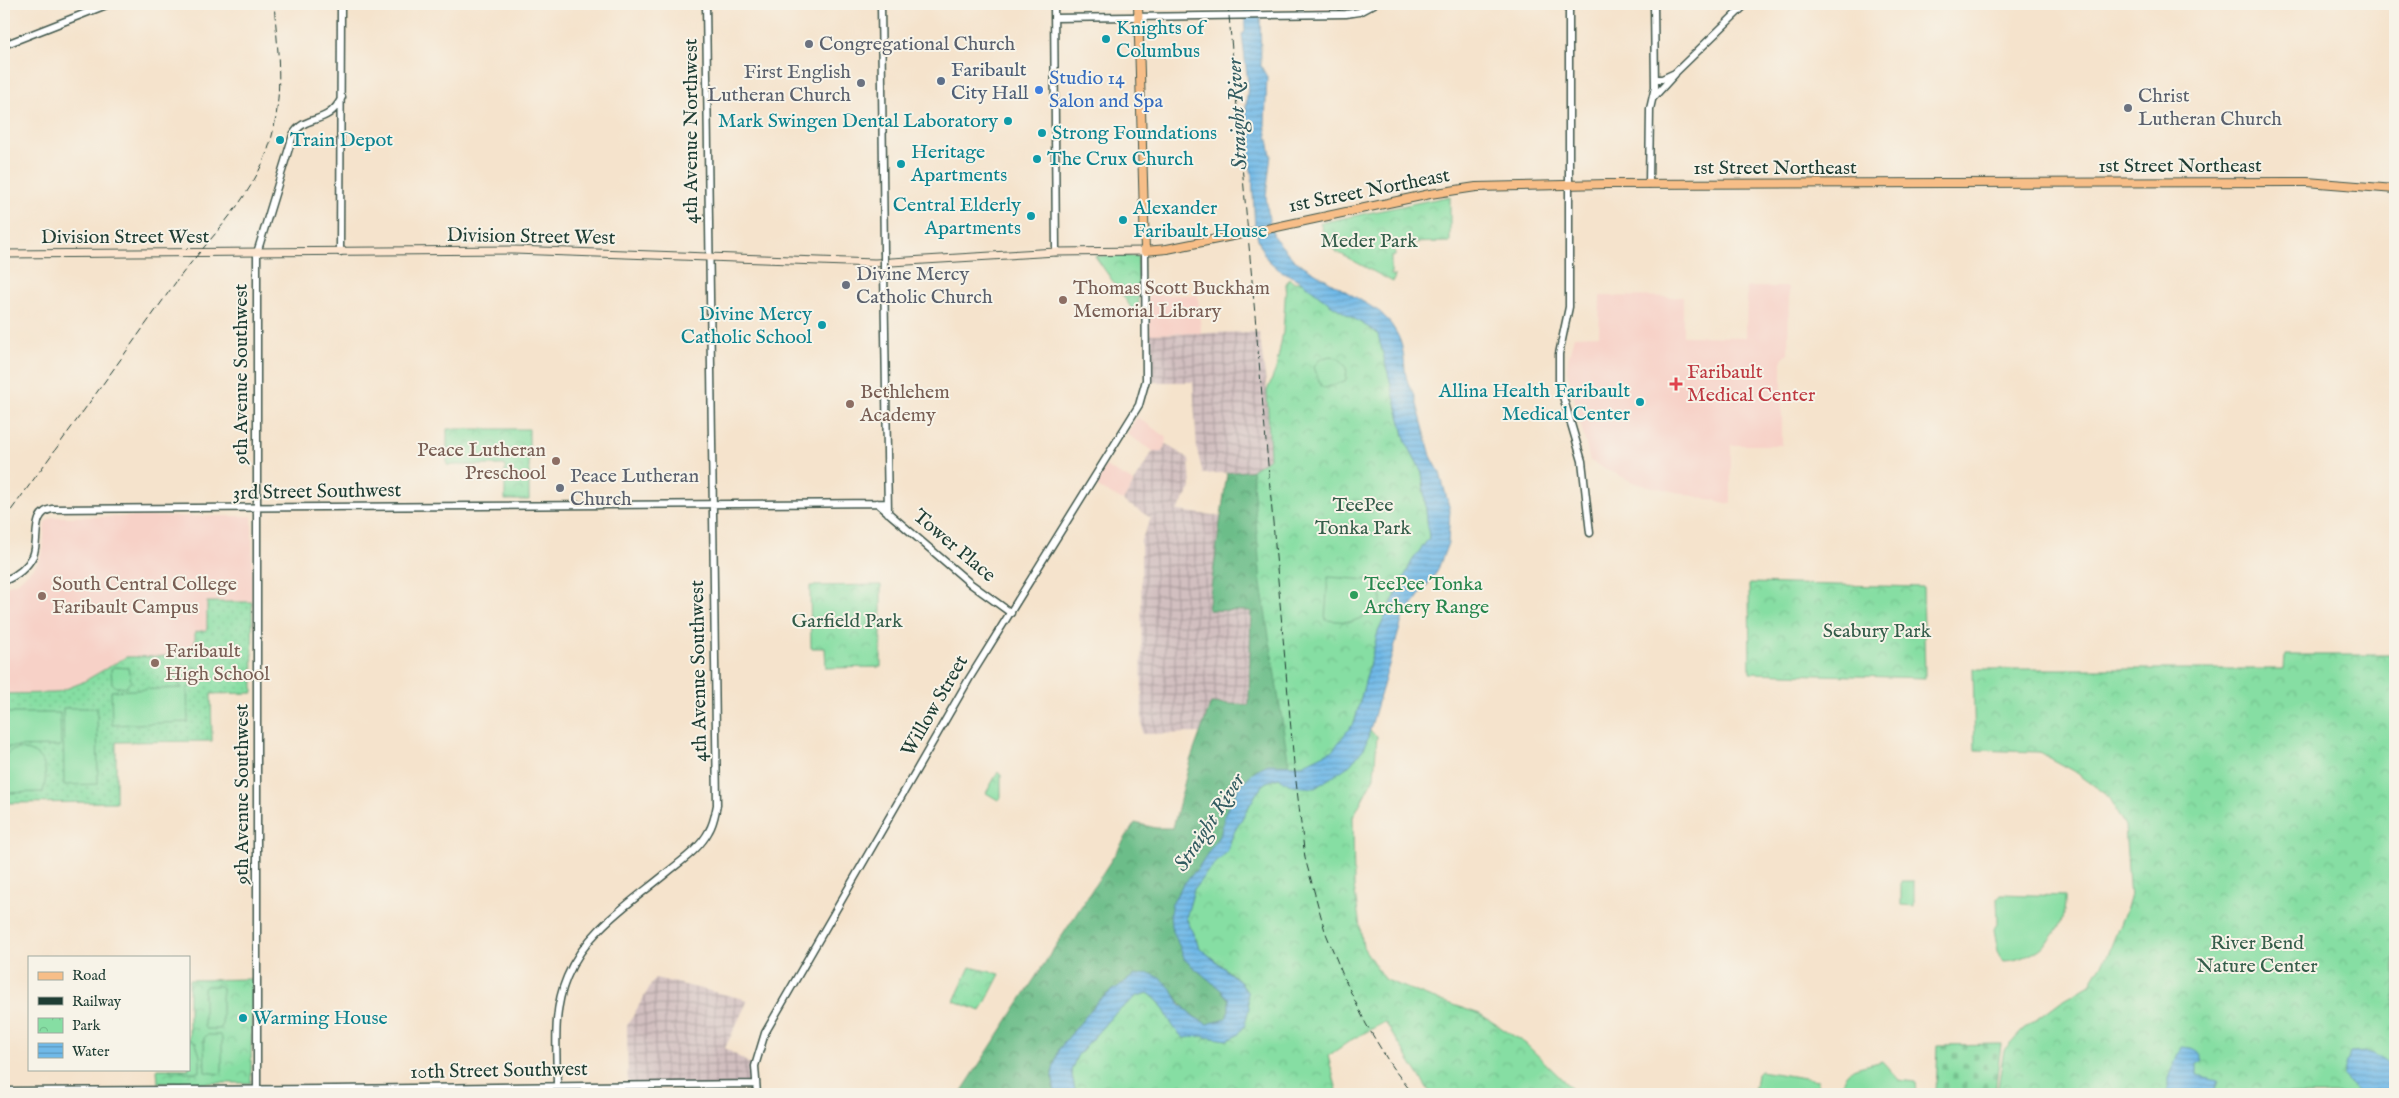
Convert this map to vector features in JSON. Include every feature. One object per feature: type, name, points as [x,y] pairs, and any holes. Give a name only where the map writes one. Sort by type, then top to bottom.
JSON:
[{"type":"main road","points":[[1138,4],[1145,251]]},
{"type":"main road","name":"1st Street Northeast","points":[[1145,251],[1167,249],[1458,189],[1569,184],[2288,182],[2342,183],[2395,189]]},
{"type":"main road","name":"Division Street West","points":[[4,254],[514,250],[876,263],[1056,252],[1145,251]]},
{"type":"street","points":[[4,45],[109,4]]},
{"type":"street","points":[[340,252],[342,4]]},
{"type":"street","name":"4th Avenue Northwest","points":[[706,4],[708,258]]},
{"type":"street","points":[[881,4],[888,513]]},
{"type":"street","points":[[1054,4],[1056,252]]},
{"type":"street","points":[[1054,18],[1313,15],[1358,12],[1374,4]]},
{"type":"street","points":[[1569,4],[1569,308],[1558,370],[1582,461],[1590,533]]},
{"type":"street","points":[[1649,184],[1649,122],[1655,79],[1654,4]]},
{"type":"street","points":[[1652,99],[1746,4]]},
{"type":"street","points":[[1655,79],[1662,79],[1676,73]]},
{"type":"street","points":[[320,119],[333,112],[342,97]]},
{"type":"street","points":[[320,119],[341,116]]},
{"type":"street","name":"9th Avenue Southwest","points":[[257,1092],[257,253],[293,135],[299,126],[320,119]]},
{"type":"street","name":"Willow Street","points":[[757,1094],[755,1084],[756,1056],[766,1033],[969,678],[1139,405],[1146,380],[1144,338],[1145,251]]},
{"type":"street","name":"4th Avenue Southwest","points":[[557,1086],[556,1020],[558,1005],[567,976],[582,950],[607,922],[695,850],[710,829],[717,805],[714,504],[708,258]]},
{"type":"street","name":"Tower Place","points":[[877,503],[971,584],[1011,613]]},
{"type":"street","name":"3rd Street Southwest","points":[[4,581],[13,577],[28,564],[36,546],[38,521],[47,510],[887,503]]},
{"type":"street","name":"10th Street Southwest","points":[[4,1091],[257,1092],[755,1084]]},
{"type":"shaded area","points":[[1314,4],[1364,4],[1352,9],[1314,10]]},
{"type":"shaded area","name":"Faribault Medical Center","points":[[1747,287],[1789,287],[1788,353],[1782,360],[1782,445],[1731,445],[1731,504],[1635,483],[1590,461],[1567,370],[1574,336],[1599,335],[1600,296],[1683,297],[1683,336],[1746,337]]},
{"type":"shaded area","points":[[1148,295],[1198,295],[1201,333],[1149,334]]},
{"type":"shaded area","points":[[1259,332],[1267,391],[1270,458],[1252,471],[1203,474],[1197,450],[1193,382],[1150,382],[1149,334]]},
{"type":"shaded area","points":[[1137,417],[1166,437],[1163,451],[1153,451],[1127,434]]},
{"type":"shaded area","points":[[1166,444],[1189,459],[1191,488],[1177,511],[1221,516],[1208,610],[1251,611],[1249,705],[1212,703],[1201,733],[1142,734],[1141,540],[1151,518],[1123,501],[1153,451],[1163,451]]},
{"type":"shaded area","points":[[1105,466],[1134,482],[1123,501],[1094,485]]},
{"type":"shaded area","name":"Faribault High School","points":[[252,516],[253,693],[211,694],[212,741],[116,742],[116,802],[4,803],[4,587],[18,582],[37,564],[43,551],[45,522],[52,517]]},
{"type":"shaded area","points":[[655,978],[748,1000],[725,1048],[750,1064],[754,1087],[628,1088],[627,1026]]},
{"type":"green space","name":"Meder Park","points":[[1450,196],[1450,242],[1400,243],[1395,249],[1395,256],[1391,257],[1391,275],[1395,276],[1393,282],[1335,251],[1326,239],[1320,223]]},
{"type":"green space","points":[[1095,256],[1138,256],[1139,319]]},
{"type":"green space","name":"TeePee Tonka Park","points":[[1289,278],[1293,282],[1302,282],[1330,304],[1376,332],[1379,336],[1406,442],[1422,472],[1429,538],[1412,561],[1378,632],[1355,721],[1377,736],[1374,777],[1353,817],[1354,886],[1363,947],[1384,979],[1480,1014],[1526,1044],[1577,1094],[1431,1094],[1385,1022],[1351,1040],[1328,1056],[1338,1094],[1076,1094],[1071,1071],[1077,1056],[1113,1015],[1137,996],[1148,993],[1155,998],[1164,1009],[1173,1026],[1184,1038],[1200,1036],[1227,1040],[1247,992],[1240,981],[1199,947],[1186,917],[1194,889],[1207,872],[1227,852],[1233,834],[1256,794],[1266,782],[1279,778],[1292,785],[1261,584],[1252,470],[1270,458],[1267,391],[1276,369],[1283,332],[1286,284]]},
{"type":"green space","points":[[1330,356],[1342,361],[1347,371],[1345,381],[1325,388],[1321,386],[1314,367],[1320,359]]},
{"type":"green space","points":[[447,429],[529,429],[529,500],[505,500],[505,465],[447,465]]},
{"type":"green space","points":[[1268,469],[1327,683],[1355,721],[1333,750],[1232,800],[1225,813],[1221,833],[1198,868],[1182,886],[1172,903],[1185,960],[1220,989],[1229,1000],[1229,1010],[1226,1019],[1207,1024],[1186,1009],[1171,989],[1133,976],[1098,1001],[1059,1049],[1052,1073],[1055,1094],[960,1094],[1135,823],[1156,828],[1173,828],[1190,761],[1211,703],[1249,705],[1251,611],[1208,610],[1227,473]]},
{"type":"green space","name":"TeePee Tonka Archery Range","points":[[1328,577],[1383,581],[1380,610],[1351,622],[1325,620]]},
{"type":"green space","name":"Seabury Park","points":[[1749,583],[1923,587],[1925,678],[1750,673]]},
{"type":"green space","name":"Garfield Park","points":[[881,585],[881,667],[826,668],[825,648],[811,648],[810,586]]},
{"type":"green space","points":[[207,602],[252,602],[253,693],[211,694],[212,741],[116,742],[116,802],[4,803],[4,694],[55,693],[81,683],[126,657],[172,656],[187,653],[195,642],[195,632],[207,630]]},
{"type":"green space","name":"River Bend Nature Center","points":[[2285,655],[2395,655],[2395,1094],[1997,1094],[2004,1050],[2022,1030],[2061,1001],[2090,984],[2108,954],[2130,899],[2125,826],[2107,795],[2074,771],[2039,752],[1975,750],[1973,669],[2284,669]]},
{"type":"green space","points":[[114,667],[128,668],[131,681],[126,687],[116,687],[112,683],[111,669]]},
{"type":"green space","points":[[178,667],[195,667],[196,669],[194,685],[187,688],[188,722],[112,725],[111,691],[182,688],[175,679]]},
{"type":"green space","points":[[63,708],[97,708],[98,784],[64,785]]},
{"type":"green space","points":[[4,713],[60,713],[61,746],[4,747]]},
{"type":"green space","points":[[18,749],[34,753],[43,763],[45,784],[43,792],[5,793],[4,756],[10,751]]},
{"type":"green space","points":[[998,772],[1001,775],[1001,798],[998,800],[986,793]]},
{"type":"green space","points":[[1901,881],[1914,881],[1914,906],[1901,905]]},
{"type":"green space","points":[[2001,894],[2065,896],[2061,921],[2056,932],[2048,942],[2028,955],[2003,961],[1999,956],[1994,929],[1998,922],[1997,898]]},
{"type":"green space","points":[[970,967],[1000,974],[981,1011],[954,1001]]},
{"type":"green space","points":[[252,979],[251,1083],[158,1083],[157,1070],[190,1070],[190,980]]},
{"type":"green space","points":[[206,986],[220,986],[222,988],[222,1026],[220,1029],[206,1029],[204,1027],[204,989]]},
{"type":"green space","points":[[207,1035],[220,1035],[222,1038],[222,1072],[220,1074],[205,1072],[204,1038]]},
{"type":"green space","points":[[190,1040],[196,1043],[200,1056],[200,1072],[172,1072],[170,1070],[190,1070]]},
{"type":"green space","points":[[2001,1044],[1995,1094],[1936,1094],[1938,1045]]},
{"type":"green space","points":[[1882,1061],[1899,1080],[1915,1082],[1916,1094],[1842,1094],[1842,1084],[1848,1072]]},
{"type":"green space","points":[[1760,1071],[1818,1080],[1818,1094],[1754,1094],[1757,1074]]},
{"type":"water","points":[[1244,4],[1260,4],[1261,66],[1267,77],[1265,124],[1271,155],[1266,196],[1269,220],[1274,237],[1294,260],[1380,312],[1395,330],[1402,346],[1406,378],[1414,393],[1431,456],[1440,473],[1450,510],[1448,543],[1437,572],[1403,617],[1365,747],[1350,765],[1315,788],[1292,786],[1279,778],[1266,782],[1256,794],[1233,834],[1227,852],[1207,872],[1194,889],[1186,918],[1199,947],[1240,982],[1247,992],[1249,1008],[1245,1025],[1238,1035],[1227,1040],[1200,1036],[1184,1038],[1173,1026],[1164,1009],[1155,998],[1148,993],[1137,996],[1113,1015],[1077,1056],[1071,1071],[1076,1094],[1055,1094],[1052,1073],[1059,1049],[1098,1001],[1133,976],[1149,973],[1162,979],[1180,1004],[1194,1017],[1207,1024],[1226,1019],[1229,1010],[1229,999],[1220,989],[1185,960],[1171,926],[1170,913],[1172,903],[1182,886],[1198,868],[1221,833],[1225,813],[1240,785],[1256,770],[1268,764],[1302,765],[1333,750],[1355,721],[1378,632],[1412,561],[1429,538],[1422,472],[1406,442],[1378,335],[1330,304],[1302,282],[1278,269],[1267,259],[1261,248],[1255,229],[1252,175],[1244,132],[1248,84],[1242,34],[1245,32]]},
{"type":"water","points":[[2181,1047],[2192,1048],[2200,1053],[2203,1061],[2197,1064],[2197,1075],[2218,1080],[2213,1094],[2168,1094],[2168,1079]]},
{"type":"water","points":[[2368,1052],[2383,1059],[2391,1067],[2394,1077],[2395,1094],[2361,1094],[2343,1076],[2350,1053]]},
{"type":"railway","points":[[4,520],[173,286],[241,201],[262,164],[270,143],[277,108],[279,74],[274,4]]},
{"type":"railway","points":[[1228,4],[1294,764],[1305,858],[1325,931],[1344,978],[1366,1024],[1392,1067],[1413,1094]]},
{"type":"place","name":"Knights of Columbus","points":[[1106,39]]},
{"type":"place","name":"Congregational Church","points":[[809,44]]},
{"type":"place","name":"Faribault City Hall","points":[[941,81]]},
{"type":"place","name":"First English Lutheran Church","points":[[861,83]]},
{"type":"place","name":"Studio 14 Salon and Spa","points":[[1039,90]]},
{"type":"place","name":"Christ Lutheran Church","points":[[2128,108]]},
{"type":"place","name":"Mark Swingen Dental Laboratory","points":[[1008,121]]},
{"type":"place","name":"Strong Foundations","points":[[1042,133]]},
{"type":"place","name":"Train Depot","points":[[280,140]]},
{"type":"place","name":"The Crux Church","points":[[1037,159]]},
{"type":"place","name":"Heritage Apartments","points":[[901,164]]},
{"type":"place","name":"Central Elderly Apartments","points":[[1031,216]]},
{"type":"place","name":"Alexander Faribault House","points":[[1123,220]]},
{"type":"place","name":"Divine Mercy Catholic Church","points":[[846,285]]},
{"type":"place","name":"Thomas Scott Buckham Memorial Library","points":[[1063,300]]},
{"type":"place","name":"Divine Mercy Catholic School","points":[[822,325]]},
{"type":"place","name":"Faribault Medical Center","points":[[1676,384]]},
{"type":"place","name":"Allina Health Faribault Medical Center","points":[[1640,402]]},
{"type":"place","name":"Bethlehem Academy","points":[[850,404]]},
{"type":"place","name":"Peace Lutheran Preschool","points":[[556,461]]},
{"type":"place","name":"Peace Lutheran Church","points":[[560,488]]},
{"type":"place","name":"TeePee Tonka Archery Range","points":[[1354,595]]},
{"type":"place","name":"South Central College Faribault Campus","points":[[42,596]]},
{"type":"place","name":"Faribault High School","points":[[155,663]]},
{"type":"place","name":"Warming House","points":[[243,1018]]},
{"type":"water label","name":"Straight River","points":[[1238,114]]},
{"type":"water label","name":"Straight River","points":[[1210,823]]}]
